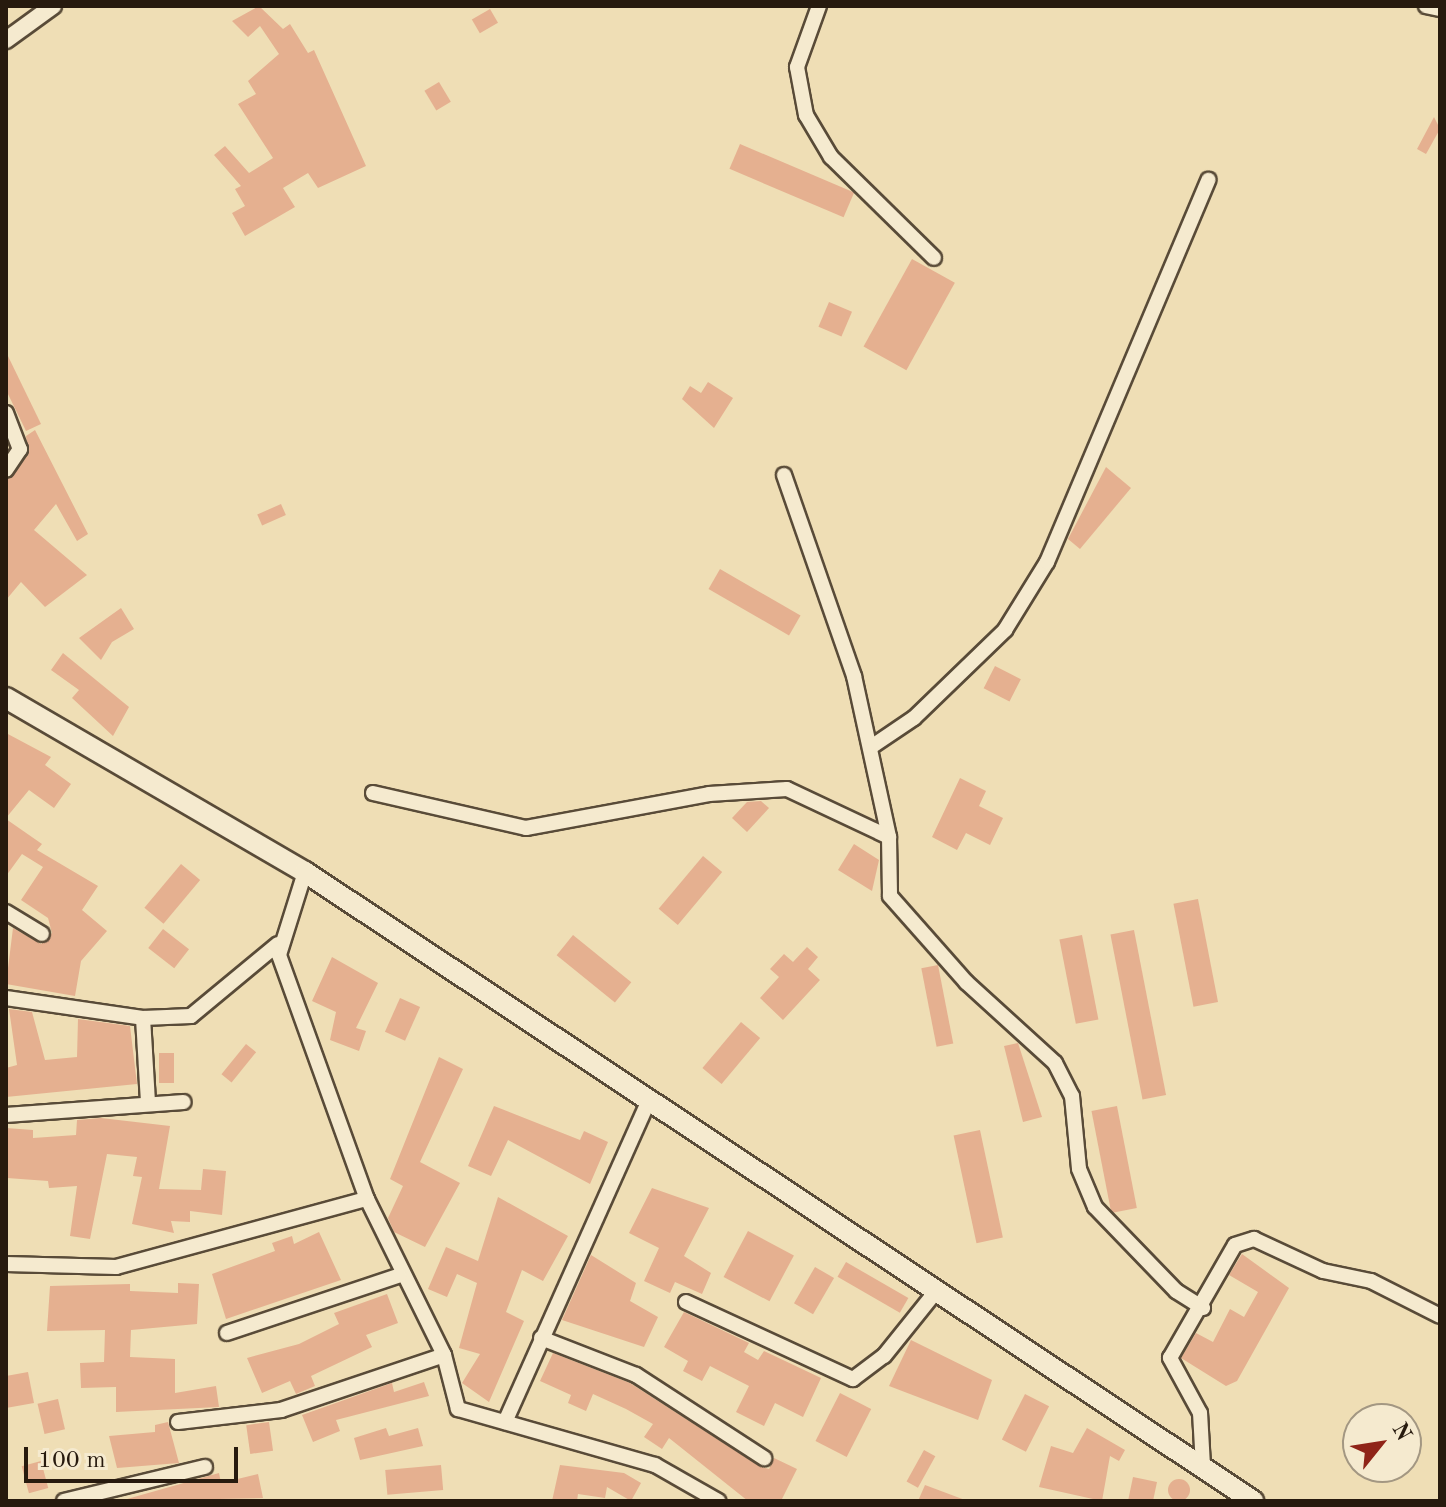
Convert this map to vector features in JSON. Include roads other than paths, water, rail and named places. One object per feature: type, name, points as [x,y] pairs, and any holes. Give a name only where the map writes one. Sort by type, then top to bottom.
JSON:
[{"type":"main road","points":[[6,698],[305,872],[650,1098],[1253,1501]]},
{"type":"street","points":[[6,40],[53,6]]},
{"type":"street","points":[[819,6],[797,67],[806,115],[831,157],[934,258]]},
{"type":"street","points":[[1426,6],[1440,9]]},
{"type":"street","points":[[871,747],[914,718],[1005,630],[1047,562],[1208,180]]},
{"type":"street","points":[[6,413],[13,447],[6,470]]},
{"type":"street","points":[[784,475],[871,747],[889,837],[890,896],[905,920],[1055,1063],[1072,1096],[1079,1169],[1095,1207],[1176,1291],[1203,1308]]},
{"type":"street","points":[[373,793],[526,828],[709,794],[787,789],[889,837]]},
{"type":"street","points":[[6,998],[143,1018],[201,1012],[278,944],[305,872]]},
{"type":"street","points":[[6,912],[42,934]]},
{"type":"street","points":[[278,944],[292,1003],[367,1199],[400,1275],[444,1355],[458,1409],[655,1465],[718,1501]]},
{"type":"street","points":[[143,1018],[148,1101]]},
{"type":"street","points":[[505,1422],[650,1098]]},
{"type":"street","points":[[6,1115],[148,1101],[184,1102]]},
{"type":"street","points":[[6,1264],[116,1267],[367,1199]]},
{"type":"street","points":[[1203,1466],[1200,1413],[1170,1358],[1203,1308],[1235,1245],[1254,1239],[1323,1271],[1371,1281],[1440,1316]]},
{"type":"street","points":[[227,1333],[400,1275]]},
{"type":"street","points":[[686,1302],[853,1379],[884,1356],[937,1290]]},
{"type":"street","points":[[541,1338],[636,1375],[764,1458]]},
{"type":"street","points":[[178,1422],[281,1410],[444,1355]]},
{"type":"street","points":[[64,1501],[205,1467]]}]
